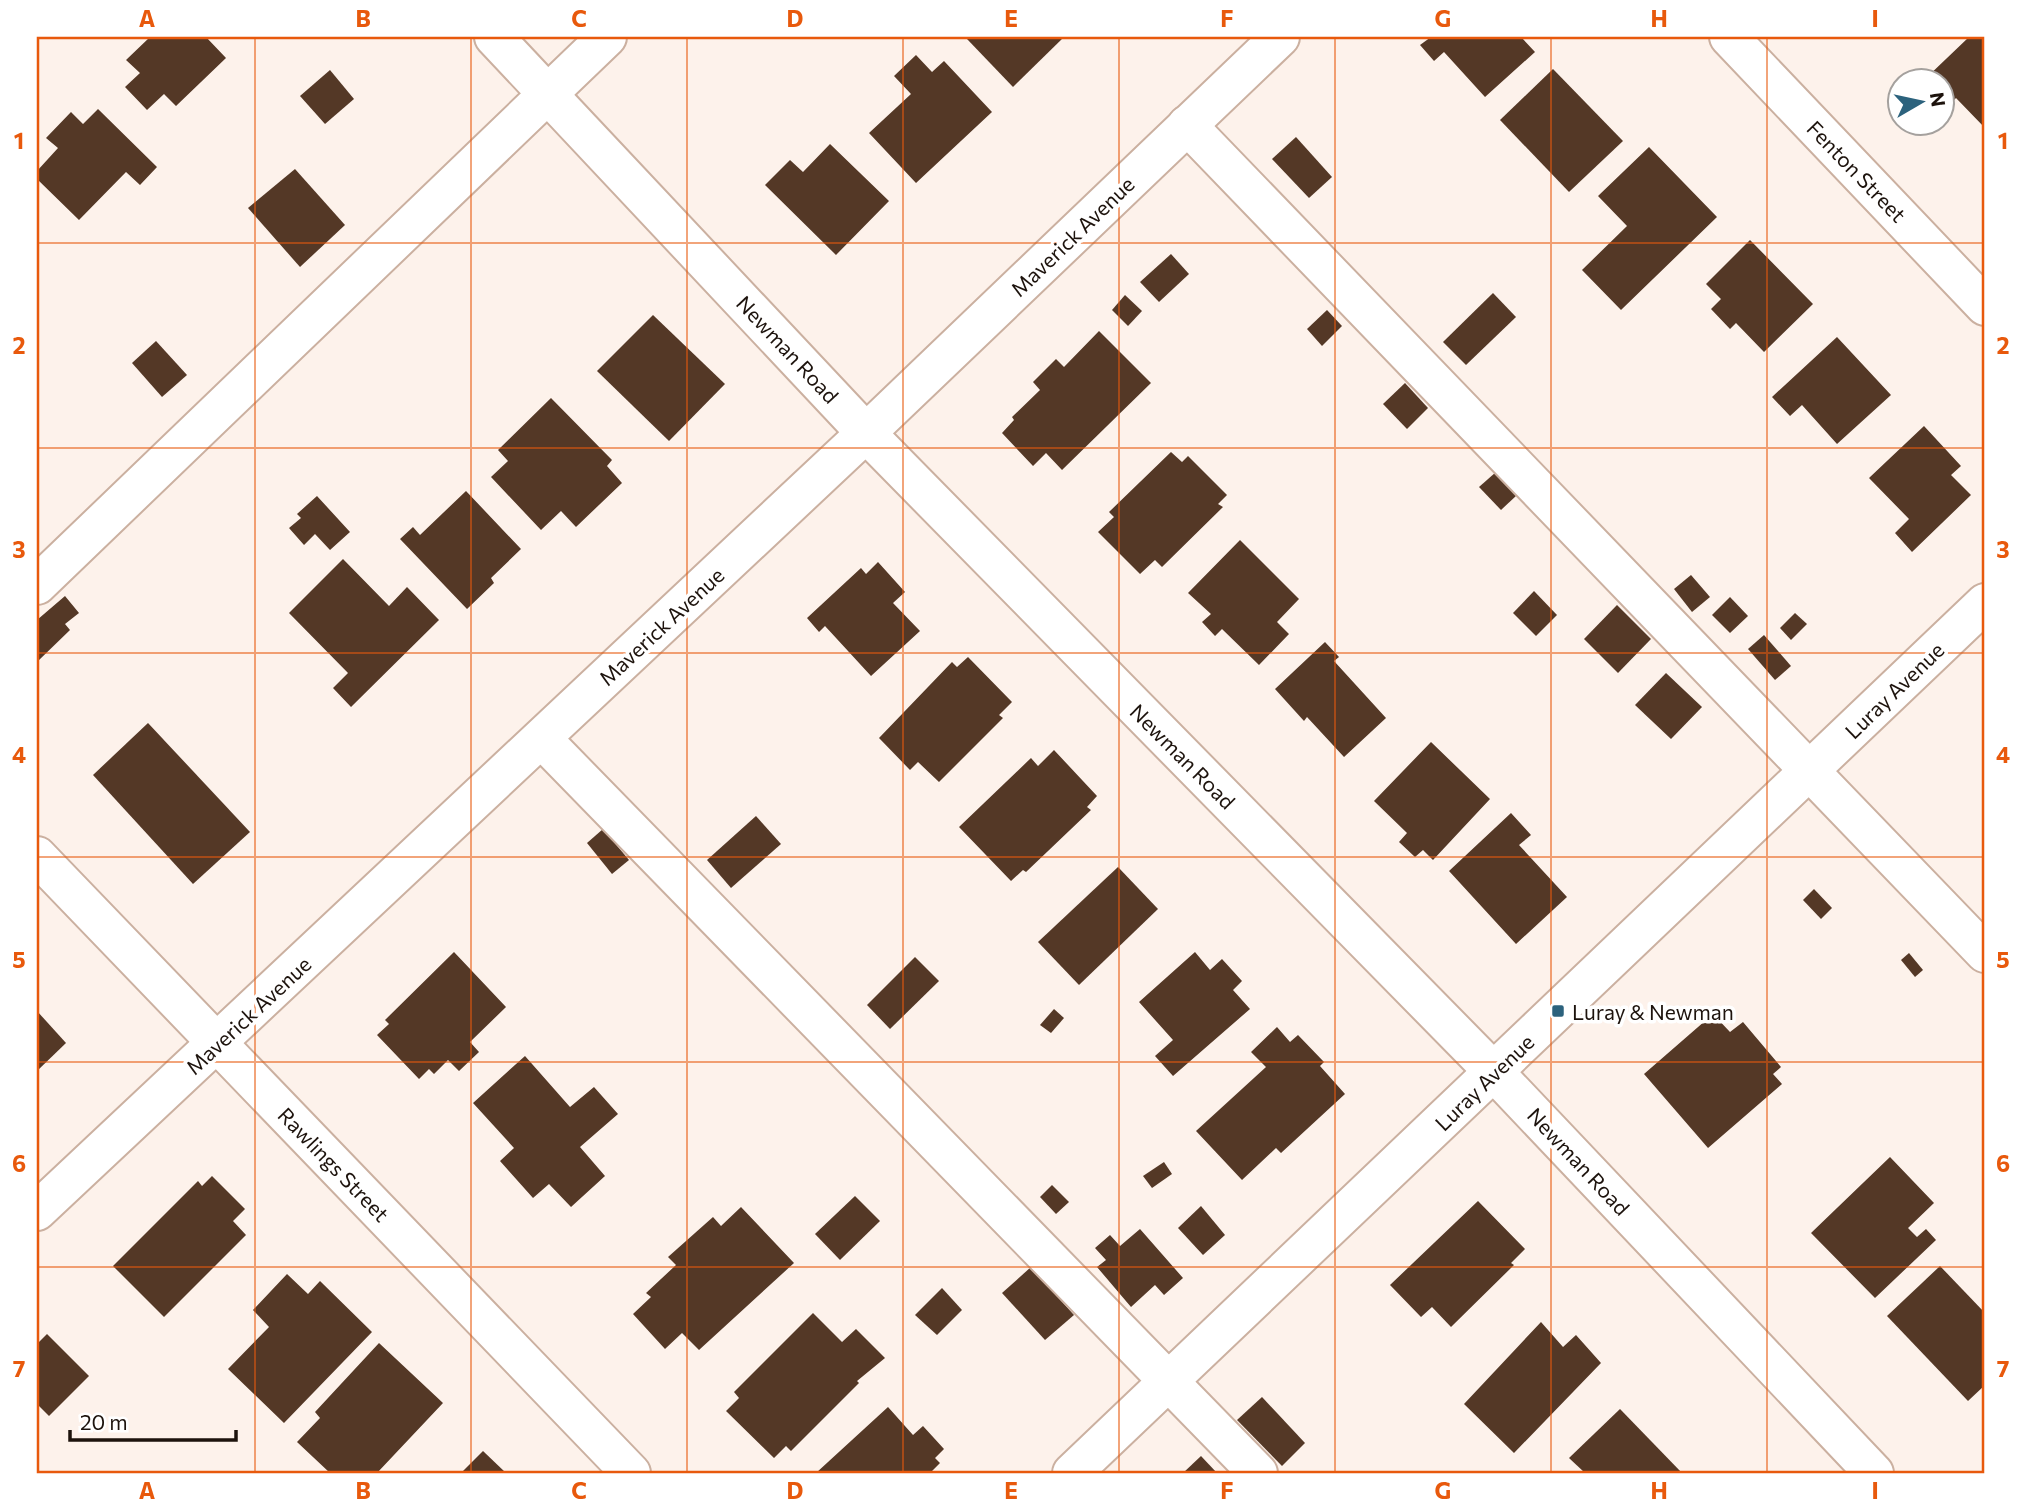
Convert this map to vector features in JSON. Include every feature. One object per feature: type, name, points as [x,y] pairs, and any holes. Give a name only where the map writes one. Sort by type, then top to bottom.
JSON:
[{"type":"street","name":"Newman Road","points":[[494,37],[866,433],[1494,1072],[1874,1473]]},
{"type":"street","points":[[37,584],[607,37]]},
{"type":"street","name":"Maverick Avenue","points":[[37,1211],[866,433],[1280,37]]},
{"type":"street","name":"Fenton Street","points":[[1729,37],[1985,306]]},
{"type":"street","points":[[1187,125],[1985,953]]},
{"type":"street","name":"Luray Avenue","points":[[1072,1473],[1985,603]]},
{"type":"street","points":[[542,739],[1258,1473]]},
{"type":"street","name":"Rawlings Street","points":[[37,856],[631,1473]]},
{"type":"building","points":[[150,37],[206,37],[226,58],[176,106],[164,94],[147,110],[125,87],[140,73],[126,60]]},
{"type":"building","points":[[1064,37],[1013,87],[967,39]]},
{"type":"building","points":[[1431,37],[1521,37],[1535,52],[1485,97],[1444,52],[1434,61],[1420,45]]},
{"type":"building","points":[[1969,37],[1985,37],[1985,128],[1955,99],[1955,66],[1939,66]]},
{"type":"building","points":[[916,55],[932,72],[944,61],[992,112],[916,183],[869,133],[911,94],[894,76]]},
{"type":"building","points":[[1553,69],[1623,141],[1569,192],[1500,120]]},
{"type":"building","points":[[330,70],[354,99],[325,124],[300,96]]},
{"type":"building","points":[[98,109],[157,167],[140,185],[126,172],[79,220],[37,179],[37,171],[58,148],[46,138],[71,112],[83,124]]},
{"type":"building","points":[[1296,137],[1332,177],[1309,198],[1272,159]]},
{"type":"building","points":[[830,144],[889,201],[836,255],[765,185],[790,160],[803,172]]},
{"type":"building","points":[[1649,147],[1717,217],[1621,310],[1582,270],[1627,226],[1598,196]]},
{"type":"building","points":[[295,169],[345,225],[300,267],[248,208]]},
{"type":"building","points":[[1750,240],[1813,304],[1764,352],[1736,323],[1730,329],[1711,309],[1721,299],[1706,284]]},
{"type":"building","points":[[1171,254],[1189,274],[1159,302],[1140,282]]},
{"type":"building","points":[[1493,293],[1516,317],[1466,365],[1443,342]]},
{"type":"building","points":[[1125,295],[1142,311],[1128,326],[1112,310]]},
{"type":"building","points":[[1327,310],[1342,326],[1322,346],[1307,329]]},
{"type":"building","points":[[653,315],[725,384],[669,441],[597,371]]},
{"type":"building","points":[[1099,331],[1151,383],[1062,470],[1046,453],[1033,466],[1002,433],[1014,420],[1012,417],[1040,390],[1033,382],[1056,359],[1064,367]]},
{"type":"building","points":[[1837,337],[1891,395],[1837,444],[1802,405],[1790,416],[1772,397]]},
{"type":"building","points":[[156,341],[187,375],[162,397],[132,363]]},
{"type":"building","points":[[1405,383],[1428,408],[1407,429],[1383,404]]},
{"type":"building","points":[[551,398],[612,460],[607,466],[622,483],[576,527],[561,511],[541,530],[491,477],[508,461],[498,450]]},
{"type":"building","points":[[1924,426],[1961,466],[1951,475],[1971,495],[1912,552],[1895,533],[1909,519],[1869,478]]},
{"type":"building","points":[[1171,452],[1182,462],[1188,456],[1227,495],[1218,504],[1223,507],[1162,567],[1155,560],[1140,574],[1098,532],[1114,517],[1109,512]]},
{"type":"building","points":[[1496,472],[1517,495],[1501,510],[1479,487]]},
{"type":"building","points":[[466,491],[521,549],[491,578],[494,583],[467,609],[400,539],[413,527],[420,535]]},
{"type":"building","points":[[317,496],[350,532],[330,550],[315,534],[304,545],[289,528],[301,518],[297,514]]},
{"type":"building","points":[[1240,540],[1299,599],[1277,622],[1289,634],[1259,665],[1222,629],[1215,636],[1202,622],[1211,614],[1188,593]]},
{"type":"building","points":[[343,559],[389,606],[407,587],[439,620],[351,707],[333,688],[348,673],[289,613]]},
{"type":"building","points":[[878,562],[905,592],[893,603],[920,631],[871,676],[825,626],[819,632],[807,618],[861,568],[866,574]]},
{"type":"building","points":[[1691,575],[1710,597],[1692,612],[1674,589]]},
{"type":"building","points":[[1534,591],[1557,615],[1536,636],[1513,613]]},
{"type":"building","points":[[65,596],[79,613],[65,624],[70,630],[37,662],[37,620]]},
{"type":"building","points":[[1730,597],[1748,616],[1730,633],[1712,615]]},
{"type":"building","points":[[1617,605],[1651,639],[1618,673],[1584,639]]},
{"type":"building","points":[[1795,613],[1807,624],[1791,640],[1780,628]]},
{"type":"building","points":[[1764,635],[1791,666],[1775,680],[1748,649]]},
{"type":"building","points":[[1325,642],[1339,657],[1334,661],[1386,718],[1344,757],[1307,717],[1304,721],[1275,689]]},
{"type":"building","points":[[968,657],[1012,702],[999,715],[1003,718],[939,782],[918,762],[910,770],[879,738],[952,662],[957,667]]},
{"type":"building","points":[[1666,673],[1702,707],[1671,739],[1635,705]]},
{"type":"building","points":[[148,723],[250,832],[193,884],[93,775]]},
{"type":"building","points":[[1431,742],[1490,799],[1433,860],[1423,850],[1415,857],[1399,842],[1407,833],[1374,801]]},
{"type":"building","points":[[1054,750],[1097,796],[1087,807],[1091,810],[1026,872],[1023,870],[1011,881],[959,827],[1031,758],[1038,766]]},
{"type":"building","points":[[1511,813],[1531,835],[1519,845],[1567,897],[1516,944],[1449,871]]},
{"type":"building","points":[[756,816],[781,844],[731,888],[707,860]]},
{"type":"building","points":[[603,829],[629,860],[612,874],[587,843]]},
{"type":"building","points":[[1118,867],[1158,909],[1079,985],[1038,942]]},
{"type":"building","points":[[1814,889],[1832,908],[1821,919],[1803,900]]},
{"type":"building","points":[[454,952],[506,1007],[470,1042],[479,1052],[459,1071],[448,1060],[434,1074],[429,1069],[419,1079],[377,1035],[389,1024],[385,1020]]},
{"type":"building","points":[[1195,952],[1210,970],[1222,959],[1242,981],[1233,990],[1250,1009],[1173,1076],[1155,1056],[1173,1040],[1139,1002]]},
{"type":"building","points":[[1909,953],[1923,970],[1915,977],[1901,960]]},
{"type":"building","points":[[915,957],[939,981],[890,1029],[867,1005]]},
{"type":"building","points":[[1054,1009],[1064,1018],[1051,1033],[1040,1025]]},
{"type":"building","points":[[37,1011],[66,1043],[37,1071]]},
{"type":"building","points":[[1713,1014],[1730,1032],[1743,1022],[1781,1067],[1773,1074],[1782,1084],[1708,1148],[1644,1074]]},
{"type":"building","points":[[1277,1027],[1290,1042],[1298,1035],[1324,1062],[1320,1066],[1345,1094],[1281,1153],[1276,1148],[1242,1180],[1196,1131],[1266,1067],[1251,1052]]},
{"type":"building","points":[[525,1056],[570,1107],[594,1087],[618,1114],[580,1147],[605,1176],[571,1207],[549,1184],[533,1198],[500,1161],[514,1148],[473,1103]]},
{"type":"building","points":[[1890,1157],[1934,1203],[1908,1228],[1917,1237],[1926,1229],[1936,1240],[1875,1298],[1811,1233]]},
{"type":"building","points":[[1164,1162],[1172,1174],[1152,1188],[1143,1176]]},
{"type":"building","points":[[212,1176],[245,1209],[233,1221],[246,1235],[164,1317],[113,1266],[198,1181],[202,1186]]},
{"type":"building","points":[[1052,1185],[1069,1202],[1056,1214],[1040,1197]]},
{"type":"building","points":[[855,1196],[880,1221],[840,1260],[815,1234]]},
{"type":"building","points":[[1478,1201],[1525,1249],[1511,1263],[1514,1265],[1451,1327],[1432,1307],[1421,1317],[1390,1285]]},
{"type":"building","points":[[1201,1206],[1225,1235],[1203,1255],[1178,1228]]},
{"type":"building","points":[[741,1207],[794,1263],[699,1350],[682,1333],[665,1349],[633,1314],[651,1297],[646,1293],[676,1265],[668,1257],[713,1217],[721,1226]]},
{"type":"building","points":[[1140,1229],[1183,1278],[1164,1295],[1155,1285],[1131,1307],[1097,1267],[1106,1260],[1095,1248],[1110,1235],[1120,1246]]},
{"type":"building","points":[[1940,1266],[1985,1313],[1985,1385],[1968,1401],[1887,1316]]},
{"type":"building","points":[[1031,1267],[1074,1315],[1045,1340],[1002,1293]]},
{"type":"building","points":[[287,1274],[308,1294],[320,1281],[372,1332],[284,1423],[228,1369],[269,1327],[253,1310]]},
{"type":"building","points":[[942,1288],[962,1310],[937,1335],[915,1315]]},
{"type":"building","points":[[813,1313],[842,1342],[856,1329],[885,1358],[857,1381],[859,1383],[791,1451],[786,1446],[774,1458],[726,1411],[739,1398],[734,1392]]},
{"type":"building","points":[[1541,1322],[1563,1347],[1576,1335],[1601,1363],[1514,1453],[1464,1404]]},
{"type":"building","points":[[47,1334],[89,1376],[49,1416],[37,1404],[37,1344]]},
{"type":"building","points":[[379,1343],[443,1403],[377,1473],[330,1473],[297,1442],[320,1418],[315,1412]]},
{"type":"building","points":[[1262,1397],[1305,1443],[1282,1466],[1237,1420]]},
{"type":"building","points":[[888,1407],[913,1435],[923,1426],[944,1449],[935,1458],[940,1463],[930,1473],[816,1473]]},
{"type":"building","points":[[1620,1409],[1682,1473],[1585,1473],[1569,1458]]},
{"type":"building","points":[[483,1451],[506,1473],[461,1473]]},
{"type":"building","points":[[1201,1456],[1217,1473],[1183,1473]]},
{"type":"place","name":"Luray & Newman","points":[[1558,1011]]}]
